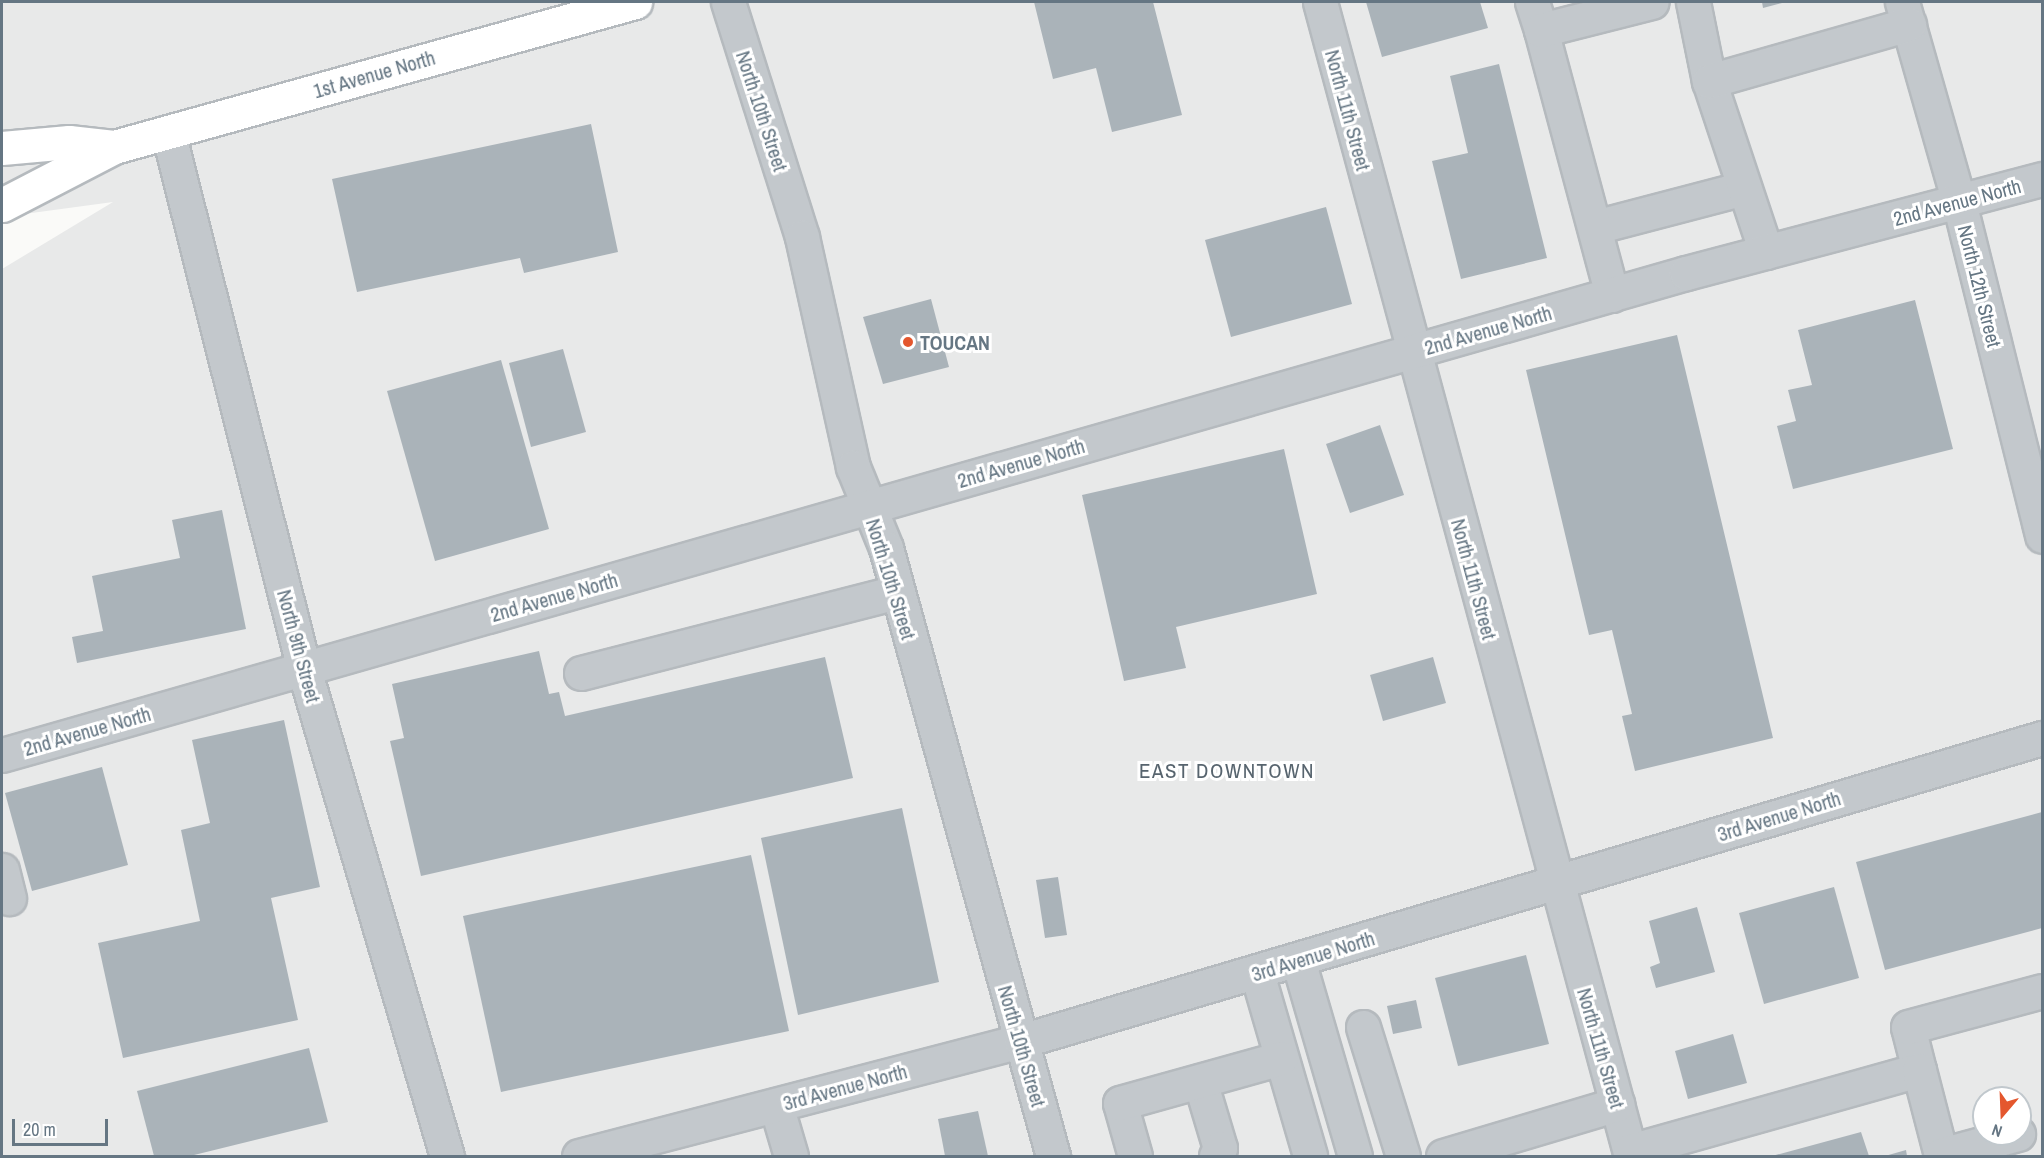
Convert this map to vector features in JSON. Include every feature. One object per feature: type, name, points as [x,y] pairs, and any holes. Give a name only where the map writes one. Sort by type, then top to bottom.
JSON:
[{"type":"main road","name":"1st Avenue North","points":[[2,205],[114,147],[635,2]]},
{"type":"main road","name":"1st Avenue North","points":[[2,148],[69,142],[114,147]]},
{"type":"street","name":"North 10th Street","points":[[728,2],[802,237],[853,467],[886,548],[1053,1156]]},
{"type":"street","name":"North 11th Street","points":[[1320,2],[1555,883],[1630,1154]]},
{"type":"street","points":[[1612,295],[1536,16],[1652,2]]},
{"type":"street","points":[[1693,2],[1708,81],[1766,252]]},
{"type":"street","points":[[1708,81],[1905,13]]},
{"type":"street","name":"North 12th Street","points":[[1905,13],[1959,202],[2043,536]]},
{"type":"street","name":"North 9th Street","points":[[168,132],[304,669],[447,1156]]},
{"type":"street","name":"2nd Avenue North","points":[[2,755],[1612,295],[2043,179]]},
{"type":"street","points":[[1595,227],[1744,188]]},
{"type":"street","points":[[580,673],[897,592]]},
{"type":"street","name":"3rd Avenue North","points":[[579,1156],[1021,1041],[1257,973],[2043,738]]},
{"type":"street","points":[[1298,960],[1355,1156]]},
{"type":"street","points":[[1257,973],[1310,1156]]},
{"type":"street","points":[[1974,1146],[1941,1155],[1908,1027],[2043,991]]},
{"type":"street","points":[[1363,1027],[1402,1156]]},
{"type":"street","points":[[1135,1156],[1120,1103],[1281,1058]]},
{"type":"street","points":[[1630,1154],[1919,1070]]},
{"type":"street","points":[[1200,1081],[1224,1154]]},
{"type":"street","points":[[1443,1156],[1617,1104]]},
{"type":"street","points":[[776,1105],[791,1156]]},
{"type":"shaded area","points":[[2,2],[2042,2],[2042,1156],[2,1156],[2,269],[113,202],[2,217]]},
{"type":"building","points":[[1034,2],[1153,2],[1182,115],[1112,132],[1096,68],[1053,79]]},
{"type":"building","points":[[1366,2],[1480,2],[1488,28],[1382,57]]},
{"type":"building","points":[[1762,2],[1786,2],[1763,8]]},
{"type":"building","points":[[1499,64],[1547,258],[1461,279],[1432,161],[1468,153],[1450,76]]},
{"type":"building","points":[[591,124],[618,252],[524,273],[520,258],[357,292],[332,179]]},
{"type":"building","points":[[1326,207],[1352,304],[1231,337],[1205,240]]},
{"type":"building","points":[[931,299],[949,367],[883,384],[863,317]]},
{"type":"building","points":[[1915,300],[1953,449],[1793,489],[1777,426],[1796,421],[1788,390],[1812,385],[1798,330]]},
{"type":"building","points":[[1677,335],[1773,738],[1635,771],[1622,716],[1632,714],[1612,630],[1589,635],[1526,370]]},
{"type":"building","points":[[563,349],[586,432],[531,447],[509,363]]},
{"type":"building","points":[[501,360],[549,529],[435,561],[387,391]]},
{"type":"building","points":[[1380,425],[1404,495],[1350,513],[1326,444]]},
{"type":"building","points":[[1284,449],[1317,594],[1176,627],[1186,668],[1124,681],[1082,495]]},
{"type":"building","points":[[222,510],[246,629],[77,663],[72,637],[103,631],[92,576],[180,558],[172,520]]},
{"type":"building","points":[[539,651],[549,694],[559,692],[565,716],[825,657],[853,778],[421,876],[390,741],[404,738],[392,684]]},
{"type":"building","points":[[1433,657],[1446,703],[1383,721],[1370,675]]},
{"type":"building","points":[[284,720],[320,887],[271,898],[298,1020],[123,1058],[98,943],[200,921],[181,830],[210,823],[192,740]]},
{"type":"building","points":[[102,767],[128,865],[32,891],[5,793]]},
{"type":"building","points":[[902,808],[939,982],[798,1015],[761,838]]},
{"type":"building","points":[[2042,812],[2042,928],[1885,970],[1856,862]]},
{"type":"building","points":[[751,855],[789,1031],[501,1092],[463,916]]},
{"type":"building","points":[[1058,877],[1067,935],[1045,938],[1036,880]]},
{"type":"building","points":[[1834,887],[1859,978],[1764,1004],[1739,913]]},
{"type":"building","points":[[1697,907],[1715,972],[1656,988],[1650,967],[1660,963],[1649,921]]},
{"type":"building","points":[[1526,955],[1549,1044],[1458,1066],[1435,978]]},
{"type":"building","points":[[1416,1000],[1422,1028],[1393,1034],[1387,1006]]},
{"type":"building","points":[[1733,1034],[1747,1083],[1688,1099],[1675,1051]]},
{"type":"building","points":[[309,1048],[328,1122],[190,1156],[154,1156],[137,1091]]},
{"type":"building","points":[[978,1111],[988,1156],[945,1156],[938,1119]]},
{"type":"building","points":[[1861,1132],[1869,1156],[1772,1156]]},
{"type":"building","points":[[1906,1150],[1907,1156],[1885,1156]]},
{"type":"place","name":"TOUCAN","points":[[908,342]]},
{"type":"district","name":"EAST DOWNTOWN","points":[[1227,771]]}]
